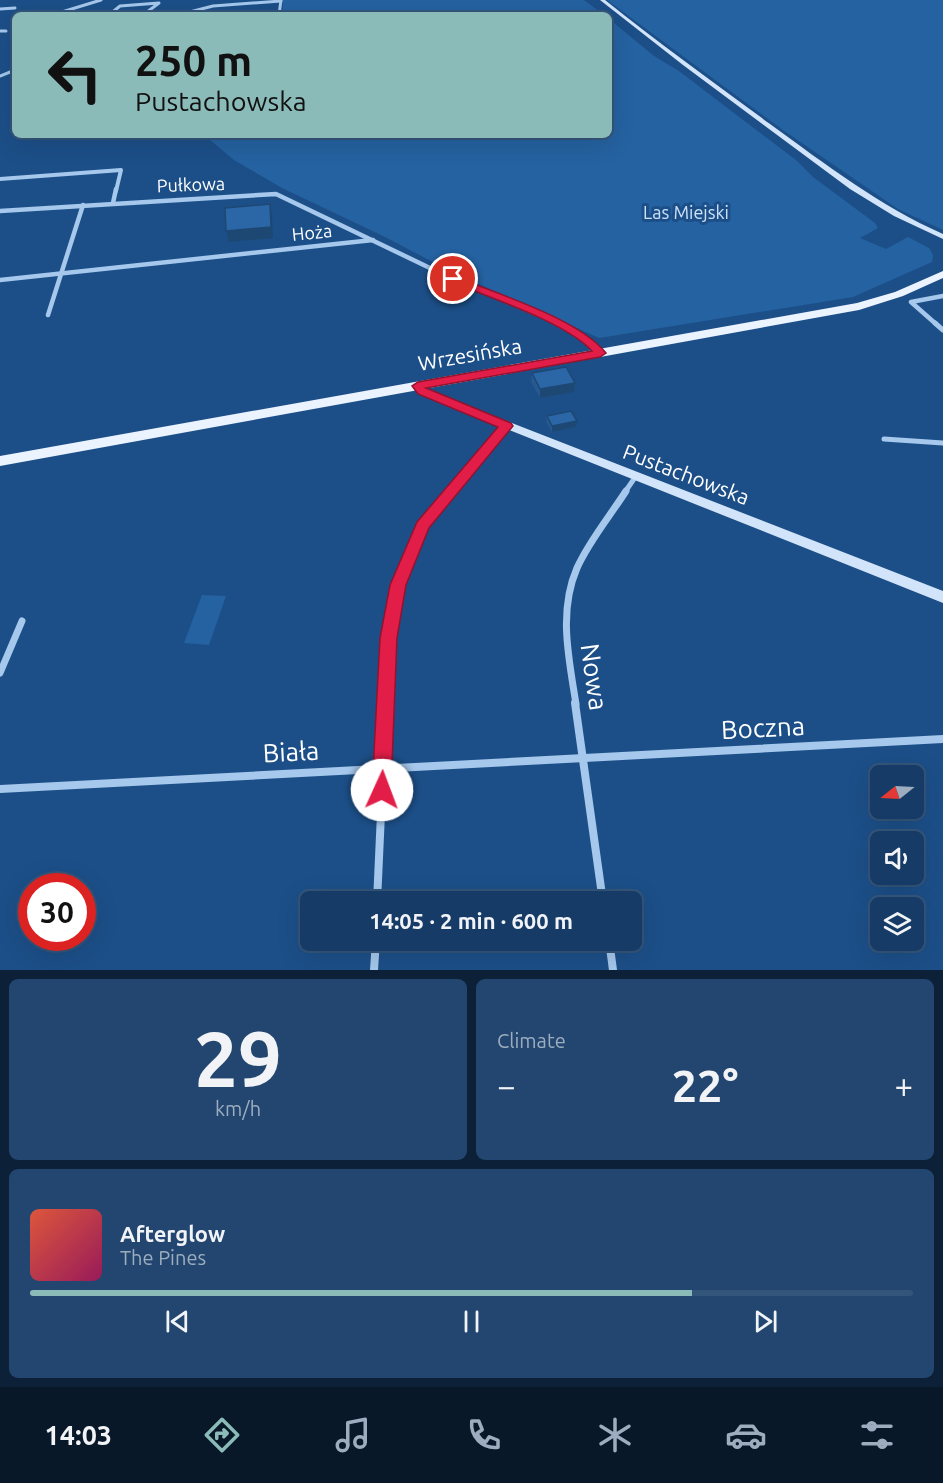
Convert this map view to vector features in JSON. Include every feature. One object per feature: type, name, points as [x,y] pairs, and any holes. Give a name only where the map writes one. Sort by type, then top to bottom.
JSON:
[{"type":"main road","points":[[595,0],[634,26],[850,185],[890,218],[943,244]]},
{"type":"main road","points":[[602,0],[634,26]]},
{"type":"main road","points":[[850,185],[902,219],[943,237]]},
{"type":"main road","name":"Wrzesińska","points":[[0,461],[859,306],[898,294],[943,274]]},
{"type":"main road","name":"Pustachowska","points":[[418,386],[423,392],[506,426],[943,597]]},
{"type":"street","points":[[62,12],[101,0]]},
{"type":"street","points":[[190,12],[213,6],[281,0]]},
{"type":"street","points":[[113,12],[120,6],[159,3],[147,12]]},
{"type":"street","points":[[0,9],[15,8]]},
{"type":"street","points":[[0,31],[6,31]]},
{"type":"street","points":[[0,179],[121,170],[113,203]]},
{"type":"street","name":"Pułkowa","points":[[0,211],[276,194],[374,240]]},
{"type":"street","points":[[48,315],[83,205]]},
{"type":"street","points":[[374,240],[432,269],[555,322],[588,341],[600,353]]},
{"type":"street","name":"Hoża","points":[[0,280],[374,240]]},
{"type":"street","points":[[943,296],[911,303],[943,330]]},
{"type":"street","points":[[377,891],[388,638],[398,585],[422,526],[506,426]]},
{"type":"street","points":[[884,439],[943,443]]},
{"type":"street","name":"Nowa","points":[[602,891],[566,634],[567,604],[578,566],[636,476]]},
{"type":"street","points":[[0,674],[22,621]]},
{"type":"street","name":"Boczna","points":[[585,758],[943,739]]},
{"type":"street","name":"Biała","points":[[0,789],[585,758]]},
{"type":"street","points":[[375,970],[376,951]]},
{"type":"street","points":[[610,951],[613,970]]},
{"type":"green space","points":[[283,0],[584,0],[600,12],[282,12]]},
{"type":"green space","points":[[607,0],[943,0],[943,230],[898,209],[783,130]]},
{"type":"green space","name":"Las Miejski","points":[[612,21],[654,56],[679,71],[796,160],[813,177],[875,223],[878,228],[860,238],[886,249],[908,237],[929,248],[933,255],[932,262],[853,297],[599,338],[450,271],[282,188],[234,160],[208,138],[612,138]]},
{"type":"green space","points":[[202,595],[226,596],[209,645],[184,643]]},
{"type":"building","points":[[270,204],[271,227],[226,231],[225,208]]},
{"type":"building","points":[[566,367],[575,383],[540,389],[532,373]]},
{"type":"building","points":[[571,411],[577,421],[552,426],[547,416]]},
{"type":"route","points":[[382,790],[388,638],[398,585],[422,526],[506,426],[423,392],[418,386],[600,353],[588,341],[555,322],[453,279]]}]
